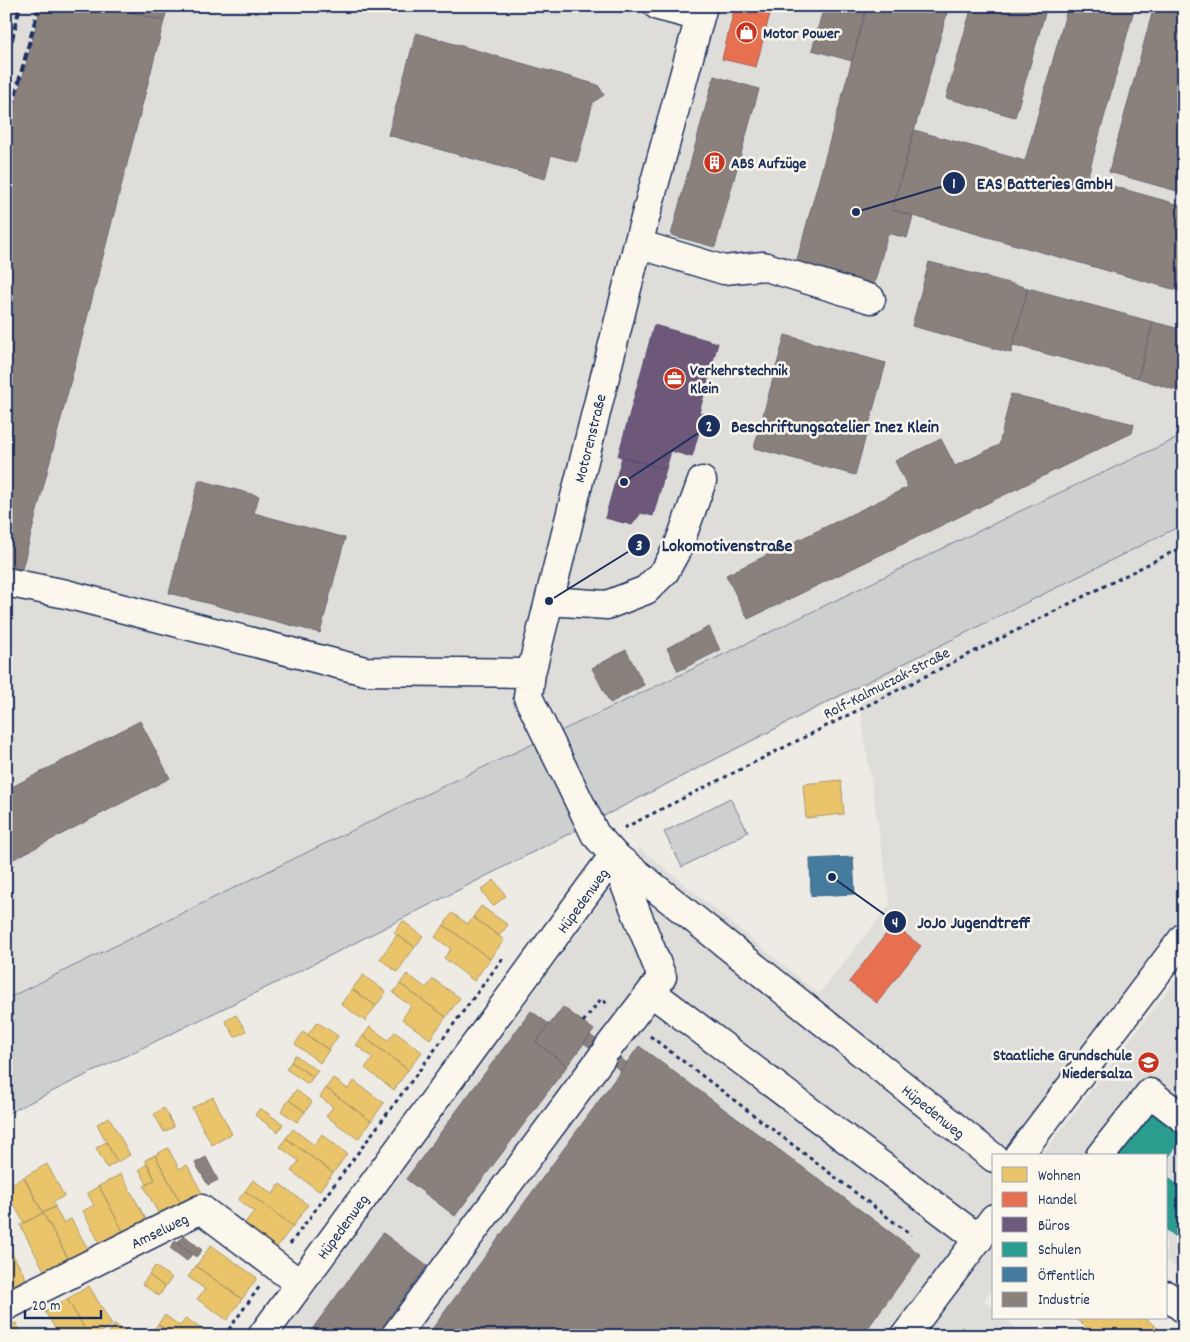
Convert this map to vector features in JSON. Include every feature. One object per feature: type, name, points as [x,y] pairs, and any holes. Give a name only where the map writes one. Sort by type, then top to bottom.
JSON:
[{"type":"street","points":[[658,6],[702,11]]},
{"type":"street","name":"Motorenstraße","points":[[607,847],[590,825],[528,697],[549,601],[638,244],[702,11]]},
{"type":"street","points":[[638,244],[724,270],[764,266],[870,299]]},
{"type":"street","points":[[549,601],[607,606],[646,590],[665,571],[678,547],[702,482]]},
{"type":"street","points":[[6,582],[66,594],[366,671],[532,673]]},
{"type":"street","points":[[395,1336],[662,977],[607,847]]},
{"type":"street","name":"Hüpedenweg","points":[[262,1336],[607,847],[992,1156]]},
{"type":"street","points":[[1020,1154],[1184,937]]},
{"type":"street","points":[[651,992],[986,1228],[905,1336]]},
{"type":"street","points":[[1102,1154],[1150,1093],[1184,1119]]},
{"type":"street","name":"Amselweg","points":[[6,1306],[201,1209],[300,1284]]},
{"type":"street","points":[[1168,1297],[1184,1309]]},
{"type":"path","name":"Rolf-Kalmuczak-Straße","points":[[607,847],[1184,546]]},
{"type":"path","points":[[224,1336],[506,954]]},
{"type":"path","points":[[583,1022],[601,999],[912,1235]]},
{"type":"shaded area","points":[[6,6],[1184,6],[1184,958],[1035,1154],[992,1154],[992,1290],[984,1300],[992,1307],[992,1320],[1007,1320],[1025,1336],[282,1336],[640,848],[819,994],[890,904],[857,689],[282,980],[6,1114]]},
{"type":"shaded area","points":[[1184,435],[1184,524],[857,687],[282,980],[6,1114],[6,999],[435,790],[733,650],[1018,512]]},
{"type":"shaded area","points":[[730,798],[748,832],[682,867],[664,832]]},
{"type":"shaded area","name":"Staatliche Grundschule Niedersalza","points":[[1184,969],[1184,1274],[1168,1262],[1168,1154],[1043,1154]]},
{"type":"building: Wohnen","points":[[841,780],[844,814],[806,818],[803,784]]},
{"type":"building: Wohnen","points":[[494,880],[506,896],[493,906],[481,890]]},
{"type":"building: Wohnen","points":[[481,906],[508,925],[499,936],[473,917]]},
{"type":"building: Wohnen","points":[[452,913],[468,924],[473,917],[504,940],[490,959],[444,925]]},
{"type":"building: Wohnen","points":[[403,921],[423,936],[415,947],[394,933]]},
{"type":"building: Wohnen","points":[[444,925],[490,959],[474,981],[444,958],[451,949],[435,937]]},
{"type":"building: Wohnen","points":[[397,935],[415,947],[397,972],[380,959]]},
{"type":"building: Wohnen","points":[[407,974],[426,988],[433,979],[460,998],[446,1017],[400,984]]},
{"type":"building: Wohnen","points":[[363,975],[386,992],[376,1006],[352,989]]},
{"type":"building: Wohnen","points":[[400,984],[446,1017],[430,1039],[402,1019],[411,1006],[393,993]]},
{"type":"building: Wohnen","points":[[352,989],[376,1006],[365,1021],[341,1004]]},
{"type":"building: Wohnen","points":[[236,1015],[246,1031],[235,1037],[225,1021]]},
{"type":"building: Wohnen","points":[[317,1022],[338,1036],[329,1050],[307,1036]]},
{"type":"building: Wohnen","points":[[370,1027],[388,1040],[395,1032],[422,1052],[408,1070],[363,1036]]},
{"type":"building: Wohnen","points":[[303,1032],[329,1050],[320,1063],[295,1044]]},
{"type":"building: Wohnen","points":[[363,1036],[408,1070],[394,1090],[365,1068],[373,1058],[356,1045]]},
{"type":"building: Wohnen","points":[[295,1055],[318,1071],[313,1077],[291,1062]]},
{"type":"building: Wohnen","points":[[291,1062],[313,1077],[308,1084],[286,1069]]},
{"type":"building: Wohnen","points":[[333,1078],[348,1089],[354,1081],[384,1103],[371,1121],[326,1088]]},
{"type":"building: Wohnen","points":[[326,1088],[371,1121],[358,1139],[326,1116],[333,1107],[320,1097]]},
{"type":"building: Wohnen","points":[[296,1090],[312,1102],[305,1112],[289,1100]]},
{"type":"building: Wohnen","points":[[213,1097],[232,1134],[212,1145],[192,1108]]},
{"type":"building: Wohnen","points":[[289,1100],[305,1112],[297,1122],[281,1111]]},
{"type":"building: Wohnen","points":[[164,1108],[174,1127],[164,1132],[154,1114]]},
{"type":"building: Wohnen","points":[[260,1108],[283,1124],[278,1132],[255,1115]]},
{"type":"building: Wohnen","points":[[109,1117],[130,1155],[117,1162],[97,1124]]},
{"type":"building: Wohnen","points":[[293,1129],[314,1145],[322,1134],[347,1154],[333,1173],[286,1138]]},
{"type":"building: Wohnen","points":[[286,1138],[333,1173],[319,1191],[291,1171],[299,1161],[280,1147]]},
{"type":"building: Wohnen","points":[[106,1142],[117,1162],[107,1168],[96,1148]]},
{"type":"building: Wohnen","points":[[168,1148],[179,1169],[187,1165],[202,1193],[181,1204],[155,1155]]},
{"type":"building: Wohnen","points":[[155,1155],[181,1204],[159,1215],[144,1186],[155,1180],[145,1160]]},
{"type":"building: Wohnen","points":[[47,1164],[64,1196],[53,1202],[55,1207],[43,1213],[24,1177]]},
{"type":"building: Wohnen","points":[[148,1164],[155,1180],[147,1184],[139,1169]]},
{"type":"building: Wohnen","points":[[121,1174],[147,1221],[124,1233],[99,1186]]},
{"type":"building: Wohnen","points":[[24,1177],[43,1213],[24,1223],[6,1187]]},
{"type":"building: Wohnen","points":[[253,1180],[273,1194],[280,1184],[308,1205],[293,1226],[245,1191]]},
{"type":"building: Wohnen","points":[[99,1186],[124,1233],[101,1246],[83,1211],[94,1205],[87,1193]]},
{"type":"building: Wohnen","points":[[245,1191],[293,1226],[276,1248],[244,1224],[254,1211],[238,1200]]},
{"type":"building: Wohnen","points":[[55,1207],[63,1223],[71,1219],[88,1249],[69,1260],[43,1213]]},
{"type":"building: Wohnen","points":[[43,1213],[69,1260],[45,1272],[20,1225]]},
{"type":"building: Wohnen","points":[[6,1215],[11,1224],[6,1227]]},
{"type":"building: Wohnen","points":[[211,1245],[257,1278],[242,1299],[196,1266]]},
{"type":"building: Wohnen","points":[[10,1250],[26,1278],[6,1289],[6,1252]]},
{"type":"building: Wohnen","points":[[155,1266],[172,1278],[165,1287],[149,1275]]},
{"type":"building: Wohnen","points":[[196,1266],[242,1299],[227,1320],[197,1299],[205,1289],[188,1277]]},
{"type":"building: Wohnen","points":[[149,1275],[165,1287],[159,1296],[142,1284]]},
{"type":"building: Wohnen","points":[[89,1286],[112,1325],[95,1336],[89,1336],[67,1299]]},
{"type":"building: Wohnen","points":[[67,1299],[89,1336],[60,1336],[45,1312]]},
{"type":"building: Wohnen","points":[[165,1315],[180,1326],[186,1318],[211,1336],[174,1336],[158,1324]]},
{"type":"building: Wohnen","points":[[1077,1320],[1147,1320],[1167,1336],[1097,1336]]},
{"type":"building: Wohnen","points":[[16,1323],[23,1336],[6,1336],[6,1328]]},
{"type":"building: Wohnen","points":[[115,1324],[131,1336],[111,1336],[108,1334]]},
{"type":"building: Wohnen","points":[[158,1324],[174,1336],[154,1336],[151,1333]]},
{"type":"building: Handel","name":"Motor Power","points":[[735,6],[772,6],[756,67],[722,59]]},
{"type":"building: Handel","points":[[893,925],[921,946],[877,1003],[849,982]]},
{"type":"building: Büros","name":"Verkehrstechnik Klein","points":[[654,325],[718,343],[699,413],[704,414],[692,457],[671,451],[666,469],[618,456]]},
{"type":"building: Büros","points":[[622,457],[666,469],[653,516],[641,513],[632,525],[605,518]]},
{"type":"building: Schulen","name":"Staatliche Grundschule Niedersalza","points":[[1146,1108],[1183,1138],[1168,1157],[1168,1154],[1118,1154]]},
{"type":"building: Schulen","points":[[1168,1178],[1184,1190],[1184,1243],[1168,1231]]},
{"type":"building: Öffentlich","points":[[853,857],[855,894],[811,896],[810,859]]},
{"type":"building: Industrie","points":[[41,6],[109,6],[164,21],[22,569],[6,565],[6,142]]},
{"type":"building: Industrie","points":[[109,6],[168,6],[164,21]]},
{"type":"building: Industrie","points":[[824,6],[867,6],[852,61],[812,50]]},
{"type":"building: Industrie","points":[[867,6],[949,6],[892,210],[913,216],[907,238],[888,233],[874,285],[796,263]]},
{"type":"building: Industrie","points":[[972,6],[1047,6],[1015,117],[946,98]]},
{"type":"building: Industrie","points":[[1068,6],[1135,6],[1087,179],[1184,206],[1184,260],[1176,290],[892,210],[914,130],[1025,161]]},
{"type":"building: Industrie","points":[[1154,6],[1184,6],[1184,193],[1109,172]]},
{"type":"building: Industrie","points":[[416,33],[598,85],[604,95],[593,102],[577,162],[551,155],[545,179],[388,135]]},
{"type":"building: Industrie","name":"ABS Aufzüge","points":[[714,76],[759,89],[715,247],[671,235]]},
{"type":"building: Industrie","points":[[1184,260],[1184,292],[1176,290]]},
{"type":"building: Industrie","points":[[929,262],[1028,288],[1011,353],[912,326]]},
{"type":"building: Industrie","points":[[1028,288],[1153,322],[1138,378],[1013,345]]},
{"type":"building: Industrie","points":[[1153,322],[1184,330],[1184,393],[1138,378]]},
{"type":"building: Industrie","points":[[785,335],[886,363],[855,475],[754,448]]},
{"type":"building: Industrie","points":[[1011,394],[1134,424],[1132,433],[748,619],[726,575],[908,487],[895,461],[941,439],[955,466],[999,445]]},
{"type":"building: Industrie","points":[[199,480],[259,496],[254,513],[345,538],[320,633],[169,593]]},
{"type":"building: Industrie","points":[[709,627],[720,650],[678,671],[667,648]]},
{"type":"building: Industrie","points":[[626,650],[644,685],[610,703],[592,668]]},
{"type":"building: Industrie","points":[[140,721],[170,778],[6,863],[6,790]]},
{"type":"building: Industrie","points":[[563,1007],[594,1030],[567,1066],[536,1042]]},
{"type":"building: Industrie","points":[[531,1011],[549,1024],[536,1042],[567,1066],[455,1216],[406,1179]]},
{"type":"building: Industrie","points":[[590,1035],[627,1063],[621,1071],[584,1043]]},
{"type":"building: Industrie","points":[[639,1046],[921,1255],[862,1336],[427,1336]]},
{"type":"building: Industrie","points":[[206,1157],[218,1180],[208,1185],[195,1163]]},
{"type":"building: Industrie","points":[[383,1233],[427,1266],[375,1336],[307,1336]]},
{"type":"building: Industrie","points":[[184,1235],[202,1250],[196,1257],[177,1243]]},
{"type":"building: Industrie","points":[[175,1241],[192,1254],[187,1261],[170,1248]]},
{"type":"building: Industrie","points":[[962,1327],[973,1336],[956,1336]]},
{"type":"railway","points":[[6,64],[20,6]]},
{"type":"railway","points":[[6,130],[39,6]]},
{"type":"place","name":"Motor Power","points":[[747,32]]},
{"type":"place","name":"ABS Aufzüge","points":[[715,162]]},
{"type":"place","name":"EAS Batteries GmbH","points":[[856,212]]},
{"type":"place","name":"Verkehrstechnik Klein","points":[[674,378]]},
{"type":"place","name":"Beschriftungsatelier Inez Klein","points":[[624,482]]},
{"type":"place","name":"Lokomotivenstraße","points":[[549,601]]},
{"type":"place","name":"JoJo Jugendtreff","points":[[832,877]]},
{"type":"place","name":"Staatliche Grundschule Niedersalza","points":[[1148,1063]]}]
